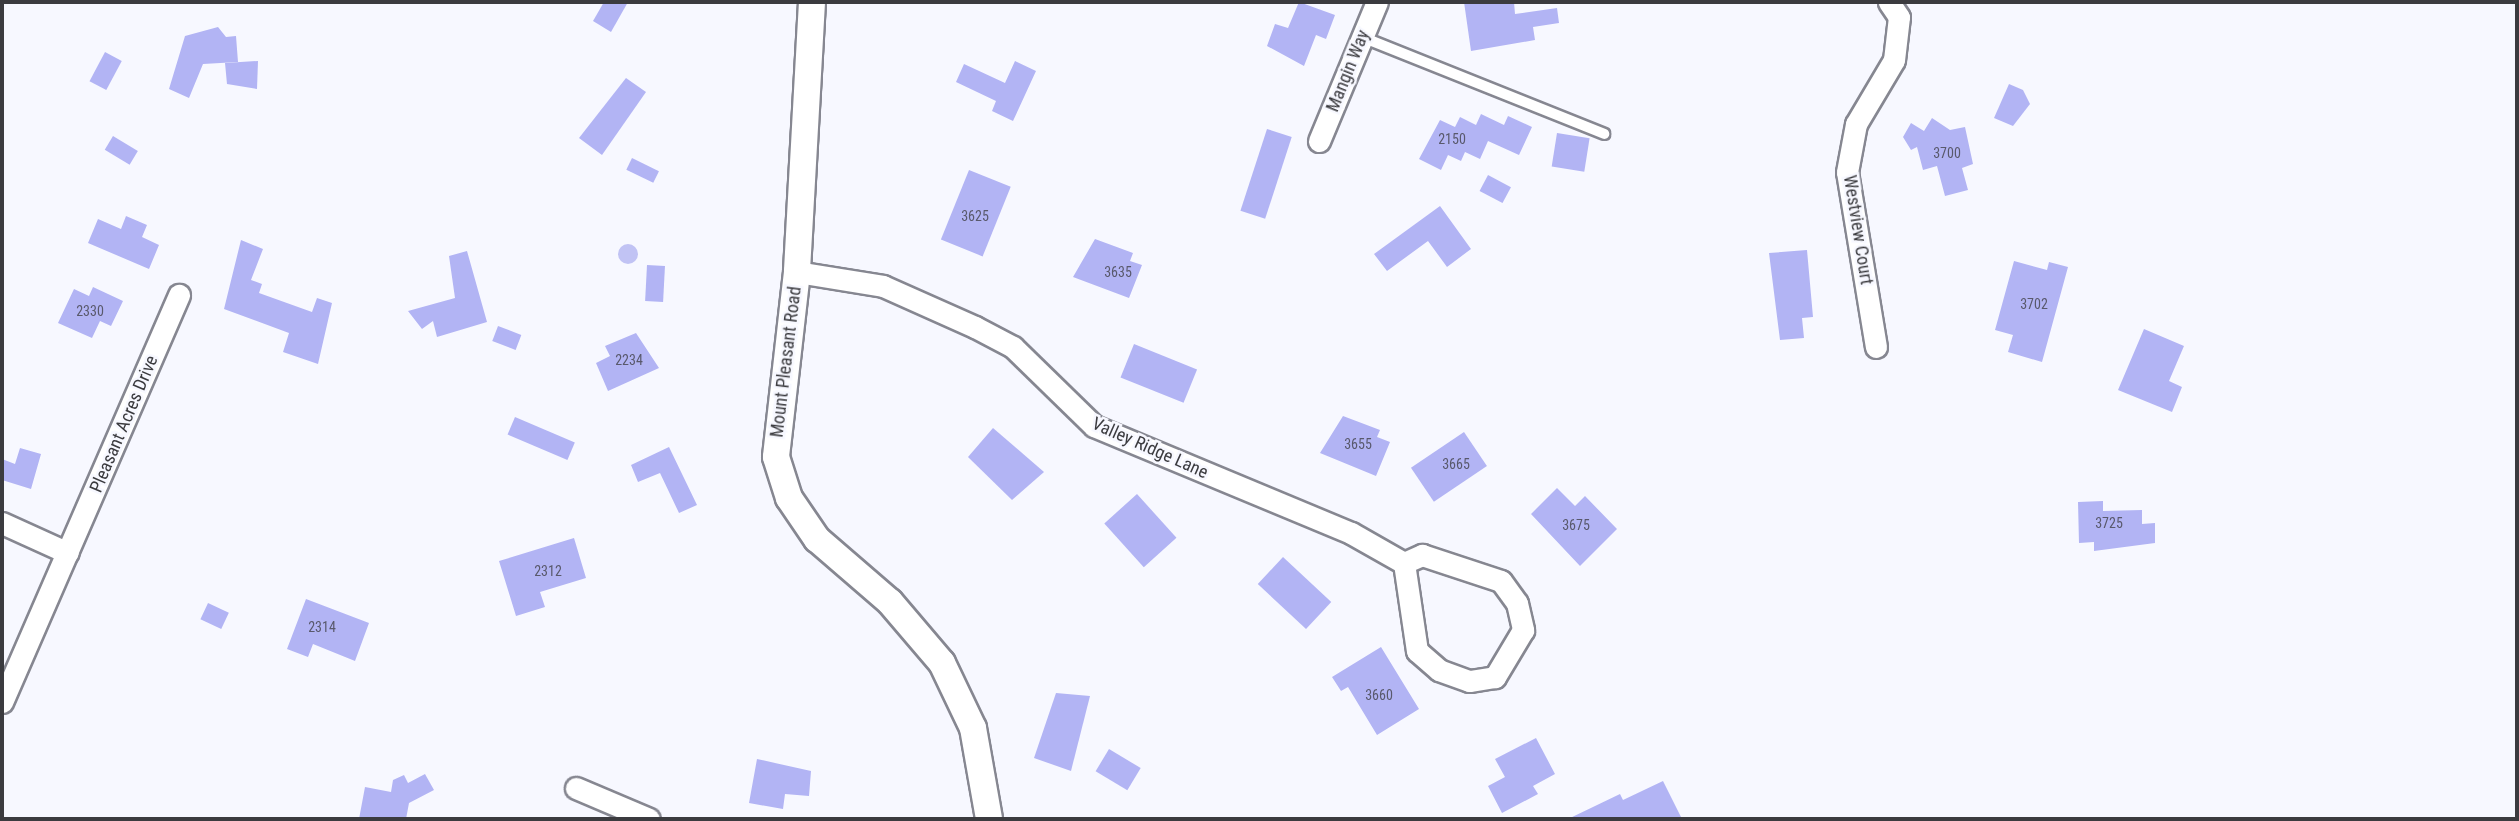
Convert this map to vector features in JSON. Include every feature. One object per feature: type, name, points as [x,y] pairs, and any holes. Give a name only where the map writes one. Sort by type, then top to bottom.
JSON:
[{"type":"street","name":"Mount Pleasant Road","points":[[812,2],[797,271],[775,435],[789,498],[817,539],[891,602],[942,663],[973,728],[989,819]]},
{"type":"street","name":"Mangin Way","points":[[1319,141],[1377,2]]},
{"type":"street","name":"Westview Court","points":[[1876,347],[1847,172],[1856,124],[1894,60],[1899,17],[1889,2]]},
{"type":"street","name":"Valley Ridge Lane","points":[[797,271],[883,286],[975,327],[1013,347],[1094,426],[1351,533],[1404,562]]},
{"type":"street","name":"Pleasant Acres Drive","points":[[2,702],[179,295]]},
{"type":"street","points":[[2,523],[68,553]]},
{"type":"street","points":[[1422,555],[1501,581],[1517,603],[1523,630],[1495,677],[1469,681],[1438,670],[1417,651],[1404,562],[1422,555]]},
{"type":"street","points":[[576,788],[649,819]]},
{"type":"lane","points":[[1362,37],[1604,134]]},
{"type":"water","points":[[624,244],[632,244],[638,254],[632,264],[624,264],[618,258],[618,250]]},
{"type":"building","points":[[604,2],[628,2],[611,32],[593,21]]},
{"type":"building","points":[[1299,2],[1335,15],[1326,39],[1316,35],[1304,66],[1267,46],[1275,24],[1288,28]]},
{"type":"building","points":[[1464,2],[1514,2],[1515,14],[1557,8],[1559,23],[1533,27],[1535,40],[1471,51]]},
{"type":"building","points":[[218,27],[226,37],[236,36],[238,62],[203,64],[189,98],[169,89],[185,36]]},
{"type":"building","points":[[105,52],[122,61],[106,90],[90,81]]},
{"type":"building","points":[[258,61],[257,89],[227,84],[225,63]]},
{"type":"building","points":[[1015,61],[1036,71],[1013,121],[992,111],[996,101],[956,82],[964,64],[1005,83]]},
{"type":"building","points":[[626,78],[646,92],[602,155],[579,138]]},
{"type":"building","points":[[2009,84],[2023,90],[2030,104],[2013,126],[1994,118]]},
{"type":"building","points":[[1481,114],[1504,125],[1508,116],[1532,127],[1519,155],[1488,141],[1480,159],[1465,152],[1461,161],[1448,155],[1441,170],[1419,159],[1440,120],[1455,127],[1460,117],[1476,125]]},
{"type":"building","points":[[1932,118],[1950,130],[1965,127],[1973,164],[1962,168],[1968,190],[1945,196],[1937,166],[1923,170],[1917,147],[1911,150],[1903,137],[1911,123],[1924,131]]},
{"type":"building","points":[[1267,129],[1292,137],[1265,219],[1240,211]]},
{"type":"building","points":[[1557,133],[1590,138],[1584,172],[1552,167]]},
{"type":"building","points":[[113,136],[138,151],[130,165],[105,150]]},
{"type":"building","points":[[632,158],[659,171],[653,183],[626,170]]},
{"type":"building","points":[[969,170],[1011,187],[983,256],[941,240]]},
{"type":"building","points":[[1488,175],[1511,187],[1503,203],[1480,191]]},
{"type":"building","points":[[1440,206],[1471,249],[1447,267],[1428,241],[1387,271],[1374,254]]},
{"type":"building","points":[[126,216],[147,225],[142,237],[159,245],[149,269],[88,243],[98,219],[121,229]]},
{"type":"building","points":[[1095,239],[1133,253],[1130,261],[1142,265],[1129,298],[1073,277]]},
{"type":"building","points":[[241,240],[263,249],[251,280],[262,284],[259,293],[312,312],[317,298],[332,303],[318,364],[283,352],[289,333],[224,309]]},
{"type":"building","points":[[1807,250],[1813,317],[1802,318],[1804,338],[1780,340],[1769,253]]},
{"type":"building","points":[[467,251],[487,322],[437,337],[433,321],[422,329],[408,311],[455,298],[449,256]]},
{"type":"building","points":[[2014,261],[2047,270],[2049,262],[2068,267],[2042,362],[2008,352],[2013,335],[1995,330]]},
{"type":"building","points":[[647,265],[665,266],[663,302],[645,301]]},
{"type":"building","points":[[93,287],[123,301],[111,326],[100,321],[92,338],[58,323],[74,289],[89,296]]},
{"type":"building","points":[[498,326],[521,335],[516,350],[492,341]]},
{"type":"building","points":[[2144,329],[2184,346],[2169,381],[2182,387],[2172,412],[2118,390]]},
{"type":"building","points":[[636,333],[659,368],[608,391],[596,363],[610,356],[605,346]]},
{"type":"building","points":[[1134,344],[1197,369],[1184,403],[1121,377]]},
{"type":"building","points":[[1343,416],[1380,430],[1377,437],[1390,442],[1376,476],[1320,453]]},
{"type":"building","points":[[515,417],[575,442],[567,460],[508,434]]},
{"type":"building","points":[[993,428],[1044,472],[1012,500],[968,457]]},
{"type":"building","points":[[1464,432],[1487,466],[1434,502],[1411,468]]},
{"type":"building","points":[[669,447],[697,505],[679,513],[660,473],[638,482],[631,465]]},
{"type":"building","points":[[20,448],[41,454],[31,489],[2,480],[2,459],[15,464]]},
{"type":"building","points":[[1557,488],[1575,506],[1585,496],[1617,529],[1580,566],[1531,514]]},
{"type":"building","points":[[1137,494],[1176,538],[1144,567],[1104,523]]},
{"type":"building","points":[[2103,501],[2103,511],[2142,510],[2142,524],[2155,523],[2155,543],[2094,551],[2094,542],[2079,543],[2078,502]]},
{"type":"building","points":[[574,538],[586,578],[540,592],[545,607],[516,616],[499,561]]},
{"type":"building","points":[[1283,557],[1331,602],[1306,629],[1258,584]]},
{"type":"building","points":[[306,599],[369,623],[355,661],[313,644],[308,657],[287,649]]},
{"type":"building","points":[[208,603],[229,613],[221,629],[200,619]]},
{"type":"building","points":[[1381,647],[1419,709],[1377,735],[1348,687],[1341,691],[1332,677]]},
{"type":"building","points":[[1056,693],[1090,696],[1071,771],[1034,758]]},
{"type":"building","points":[[1536,738],[1555,774],[1533,786],[1538,794],[1502,813],[1488,786],[1505,777],[1495,759]]},
{"type":"building","points":[[1109,749],[1141,768],[1127,790],[1096,771]]},
{"type":"building","points":[[757,759],[811,771],[809,796],[785,794],[783,809],[749,803]]},
{"type":"building","points":[[425,774],[434,790],[409,803],[406,819],[359,819],[365,787],[391,792],[393,780],[404,775],[408,783]]},
{"type":"building","points":[[1663,781],[1682,819],[1568,819],[1620,794],[1623,800]]}]
